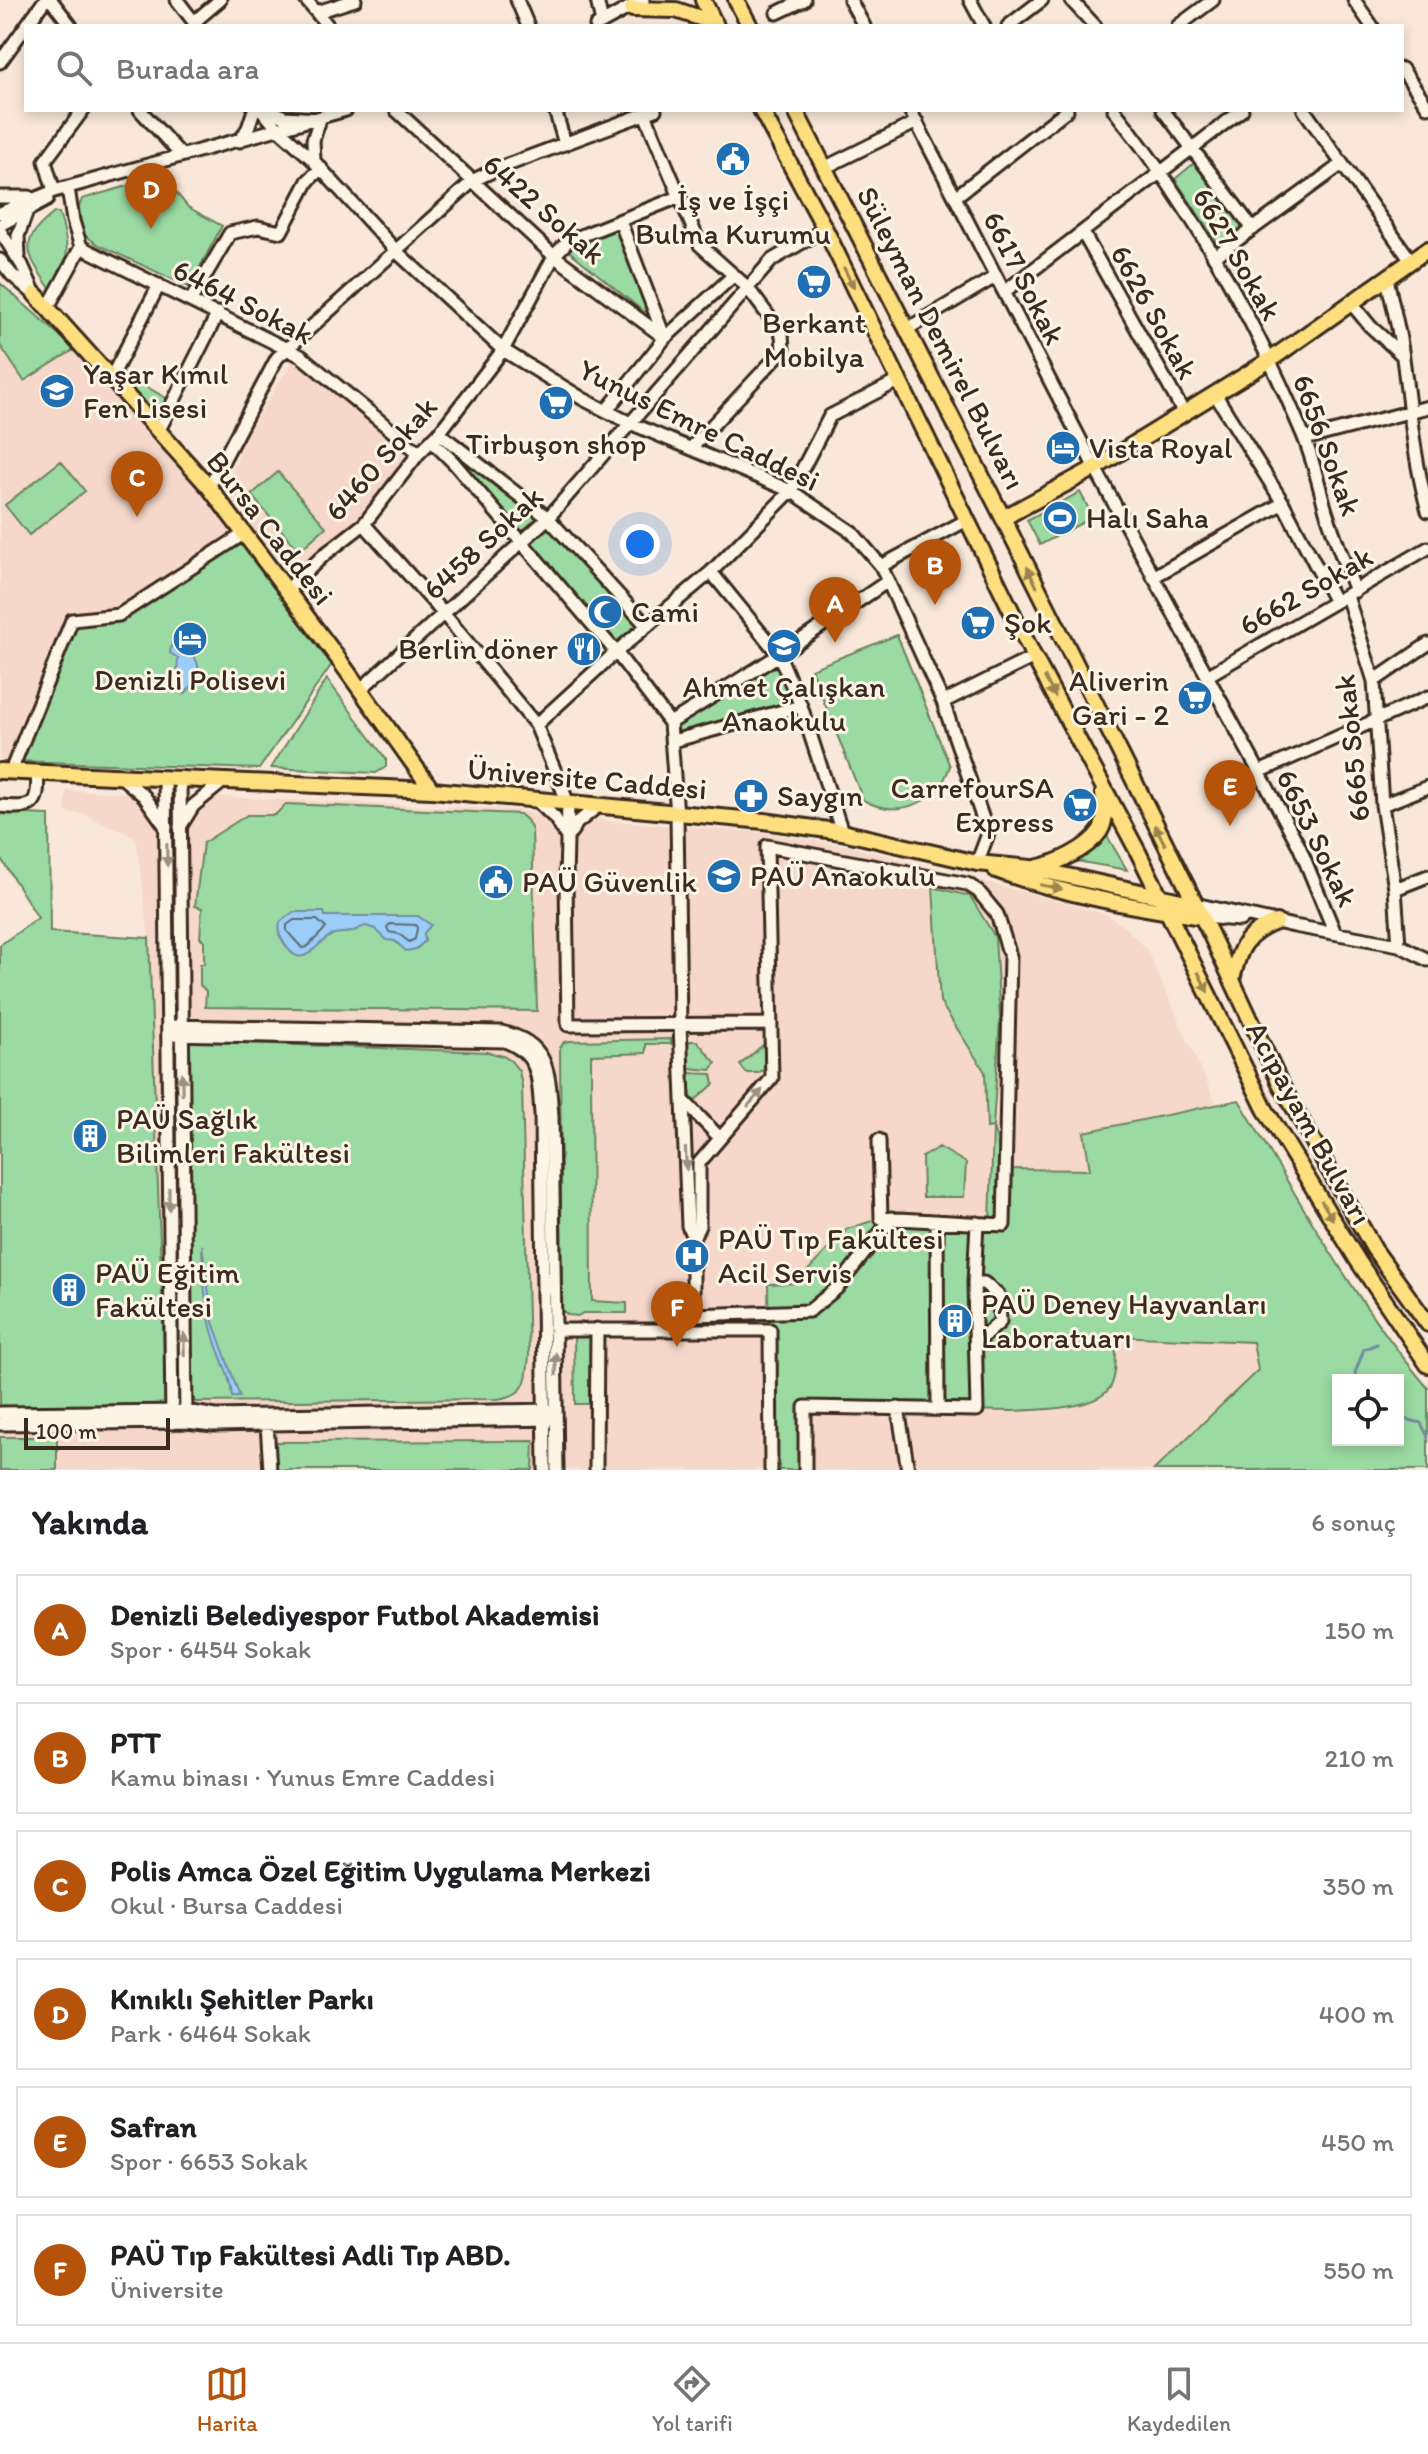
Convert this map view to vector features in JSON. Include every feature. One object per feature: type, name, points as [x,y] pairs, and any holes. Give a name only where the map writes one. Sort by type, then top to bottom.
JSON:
[{"type":"main road","points":[[703,0],[715,24]]},
{"type":"main road","points":[[736,0],[749,24]]},
{"type":"main road","points":[[638,3],[676,10],[713,24]]},
{"type":"main road","name":"Süleyman Demirel Bulvarı","points":[[762,112],[825,229],[1034,657],[1161,897]]},
{"type":"main road","name":"Süleyman Demirel Bulvarı","points":[[796,112],[1203,910],[1210,933]]},
{"type":"main road","points":[[1003,518],[1095,468],[1270,360],[1428,249]]},
{"type":"main road","name":"Bursa Caddesi","points":[[35,294],[209,487],[432,790]]},
{"type":"main road","name":"Üniversite Caddesi","points":[[6,771],[432,790],[764,821],[842,832],[977,863],[1031,868],[1161,897],[1203,910]]},
{"type":"main road","points":[[1031,868],[1048,866],[1100,832],[1105,811],[1101,781]]},
{"type":"main road","points":[[977,863],[1032,883],[1168,912],[1203,910]]},
{"type":"main road","name":"Acıpayam Bulvarı","points":[[1161,897],[1265,1109],[1358,1261],[1428,1365]]},
{"type":"main road","points":[[1232,980],[1244,943],[1257,929],[1276,922]]},
{"type":"main road","name":"Acıpayam Bulvarı","points":[[1210,933],[1280,1083],[1374,1249],[1428,1324]]},
{"type":"main road","points":[[1391,1273],[1428,1315]]},
{"type":"street","points":[[28,24],[48,0],[69,24]]},
{"type":"street","points":[[177,0],[196,24],[220,0]]},
{"type":"street","points":[[317,12],[355,0]]},
{"type":"street","points":[[517,0],[527,24]]},
{"type":"street","points":[[597,0],[599,24]]},
{"type":"street","points":[[777,13],[804,0]]},
{"type":"street","points":[[850,0],[863,24]]},
{"type":"street","points":[[970,0],[983,24]]},
{"type":"street","points":[[1011,24],[1042,0]]},
{"type":"street","points":[[1071,0],[1093,24]]},
{"type":"street","points":[[1181,24],[1213,0]]},
{"type":"street","points":[[308,1],[326,24]]},
{"type":"street","points":[[1358,1],[1369,21]]},
{"type":"street","points":[[601,24],[638,3]]},
{"type":"street","points":[[0,62],[24,29]]},
{"type":"street","points":[[1404,72],[1428,107]]},
{"type":"street","points":[[54,191],[45,161],[82,112]]},
{"type":"street","points":[[142,112],[181,155]]},
{"type":"street","points":[[242,140],[253,112]]},
{"type":"street","name":"Yunus Emre Caddesi","points":[[264,112],[316,163],[397,252],[503,350],[630,423],[791,491],[852,532],[881,566],[943,702],[988,834],[977,863]]},
{"type":"street","points":[[275,112],[284,117],[320,119]]},
{"type":"street","points":[[0,213],[54,191],[340,112]]},
{"type":"street","name":"6422 Sokak","points":[[398,112],[554,256],[665,338]]},
{"type":"street","points":[[556,112],[565,144]]},
{"type":"street","points":[[209,487],[277,358],[474,180],[650,112],[679,197],[700,245],[747,287],[782,334],[783,350],[691,448]]},
{"type":"street","name":"6617 Sokak","points":[[911,112],[1095,468]]},
{"type":"street","points":[[955,197],[1064,112]]},
{"type":"street","name":"6627 Sokak","points":[[1115,112],[1161,173],[1214,257],[1270,360]]},
{"type":"street","points":[[1165,112],[1253,229]]},
{"type":"street","points":[[1004,292],[1239,112]]},
{"type":"street","points":[[1305,112],[1411,261]]},
{"type":"street","points":[[191,300],[230,233],[258,227],[281,232],[316,163],[313,138],[320,119]]},
{"type":"street","points":[[826,167],[917,122]]},
{"type":"street","points":[[242,140],[268,138],[282,141],[316,163]]},
{"type":"street","points":[[1214,257],[1342,164]]},
{"type":"street","points":[[0,228],[68,188]]},
{"type":"street","points":[[47,309],[81,247],[68,188]]},
{"type":"street","points":[[0,197],[37,197]]},
{"type":"street","points":[[554,256],[568,241],[679,197]]},
{"type":"street","points":[[21,263],[18,236],[27,211]]},
{"type":"street","points":[[620,221],[665,338]]},
{"type":"street","name":"Bursa Caddesi","points":[[0,228],[35,294]]},
{"type":"street","name":"6458 Sokak","points":[[360,690],[548,518],[772,260],[825,229]]},
{"type":"street","name":"6626 Sokak","points":[[1083,233],[1184,413]]},
{"type":"street","name":"6464 Sokak","points":[[81,247],[301,356],[419,453]]},
{"type":"street","name":"6460 Sokak","points":[[287,590],[324,555],[364,524],[435,436],[503,350],[554,256]]},
{"type":"street","points":[[0,260],[35,294]]},
{"type":"street","points":[[0,269],[12,275]]},
{"type":"street","points":[[606,411],[665,338],[734,275]]},
{"type":"street","points":[[907,329],[995,277]]},
{"type":"street","points":[[1387,278],[1403,355],[1419,477],[1428,511]]},
{"type":"street","points":[[110,380],[159,285]]},
{"type":"street","points":[[1352,304],[1370,326],[1403,355]]},
{"type":"street","points":[[159,430],[218,313]]},
{"type":"street","name":"6656 Sokak","points":[[1270,360],[1305,439],[1327,515],[1345,597]]},
{"type":"street","points":[[536,725],[711,572],[791,491],[830,416],[900,380]]},
{"type":"street","points":[[1215,394],[1345,597]]},
{"type":"street","points":[[1305,439],[1428,407]]},
{"type":"street","points":[[435,436],[548,518],[647,626]]},
{"type":"street","points":[[435,436],[616,652],[670,723],[677,815],[680,1025],[688,1226],[693,1238],[693,1315],[809,1311],[837,1288],[892,1218]]},
{"type":"street","name":"6653 Sokak","points":[[1095,468],[1299,846],[1335,933]]},
{"type":"street","points":[[1153,577],[1283,503]]},
{"type":"street","points":[[881,566],[967,520]]},
{"type":"street","points":[[364,524],[536,725],[568,803],[568,1025],[771,1024]]},
{"type":"street","points":[[6,771],[72,620],[119,615],[245,533]]},
{"type":"street","name":"6662 Sokak","points":[[1207,676],[1428,548]]},
{"type":"street","points":[[711,572],[779,655],[801,706],[842,832]]},
{"type":"street","points":[[670,723],[779,655],[888,581]]},
{"type":"street","name":"6665 Sokak","points":[[1345,597],[1374,681],[1382,805],[1395,889],[1399,945]]},
{"type":"street","points":[[1374,681],[1428,644]]},
{"type":"street","points":[[943,702],[1034,657]]},
{"type":"street","points":[[1259,772],[1428,697]]},
{"type":"street","points":[[673,741],[801,706]]},
{"type":"street","points":[[0,806],[28,808],[34,803],[39,790],[37,772]]},
{"type":"street","points":[[118,775],[144,796],[166,827]]},
{"type":"street","points":[[172,777],[166,827],[186,1417]]},
{"type":"street","points":[[172,777],[179,828],[172,1417]]},
{"type":"street","points":[[179,828],[193,806],[227,779]]},
{"type":"street","points":[[1382,805],[1428,787]]},
{"type":"street","points":[[536,800],[559,823],[567,839]]},
{"type":"street","points":[[567,839],[577,823],[598,806]]},
{"type":"street","points":[[693,1238],[699,1226],[699,1163],[772,1078],[767,846],[967,884],[992,907],[1003,928],[1011,970],[1004,1225],[881,1218],[879,1140]]},
{"type":"street","points":[[1395,889],[1428,876]]},
{"type":"street","points":[[1203,910],[1399,945],[1428,960]]},
{"type":"street","points":[[175,1030],[501,1032],[529,1041],[538,1051],[549,1074],[555,1330],[545,1470]]},
{"type":"street","points":[[175,1030],[505,1041],[519,1047],[531,1058],[538,1074],[541,1114],[551,1415],[557,1470]]},
{"type":"street","points":[[684,1101],[720,1138]]},
{"type":"street","points":[[937,1221],[938,1409]]},
{"type":"street","points":[[805,1470],[805,1407],[977,1410],[974,1283],[977,1223]]},
{"type":"street","points":[[974,1283],[984,1283],[999,1296],[1000,1309],[1000,1322],[976,1343]]},
{"type":"street","points":[[596,1470],[597,1329]]},
{"type":"street","points":[[555,1330],[770,1330],[771,1470]]},
{"type":"street","points":[[898,1408],[908,1470]]},
{"type":"street","points":[[0,1413],[172,1417],[551,1415]]},
{"type":"street","points":[[186,1417],[213,1425],[551,1415]]},
{"type":"street","points":[[0,1424],[172,1417]]},
{"type":"street","points":[[267,1424],[270,1470]]},
{"type":"shaded area","points":[[0,283],[75,349],[154,434],[237,535],[11,762],[0,761]]},
{"type":"shaded area","points":[[295,357],[419,453],[287,590],[226,489],[244,438]]},
{"type":"shaded area","points":[[66,790],[516,810],[541,815],[767,833],[853,847],[1106,914],[1125,927],[1147,949],[1217,1105],[1258,1370],[1154,1470],[0,1470],[0,945],[38,918],[50,932],[149,938],[136,838],[82,814],[65,812]]},
{"type":"green space","points":[[1198,160],[1245,226],[1218,244],[1175,179]]},
{"type":"green space","points":[[162,176],[188,207],[222,226],[189,287],[97,244],[82,233],[79,207],[82,199]]},
{"type":"green space","points":[[54,213],[59,213],[67,253],[62,271],[51,290],[31,258],[29,249],[34,233]]},
{"type":"green space","points":[[619,227],[649,308],[644,312],[569,251],[573,243]]},
{"type":"green space","points":[[0,283],[75,349],[24,381],[0,345]]},
{"type":"green space","points":[[119,371],[166,398],[156,417],[117,375]]},
{"type":"green space","points":[[439,433],[548,518],[647,626],[616,652],[431,440]]},
{"type":"green space","points":[[61,461],[85,491],[29,535],[5,505]]},
{"type":"green space","points":[[278,472],[326,527],[299,551],[251,495]]},
{"type":"green space","name":"Halı Saha","points":[[1080,492],[1093,517],[1040,545],[1027,520]]},
{"type":"green space","points":[[245,533],[337,657],[259,769],[15,761],[72,620],[120,615]]},
{"type":"green space","points":[[897,635],[950,766],[936,790],[926,798],[903,808],[890,808],[863,800],[811,669]]},
{"type":"green space","points":[[779,655],[801,706],[673,741],[670,723]]},
{"type":"green space","points":[[327,679],[386,759],[386,767],[376,773],[271,768]]},
{"type":"green space","points":[[286,804],[520,814],[532,830],[537,1011],[205,1007],[206,991],[200,985],[200,964],[204,964],[204,940],[200,938],[202,908],[195,906],[203,843],[247,815],[275,815]]},
{"type":"green space","points":[[0,813],[49,815],[50,932],[149,938],[166,1409],[0,1414],[0,945],[38,918],[0,857]]},
{"type":"green space","points":[[1107,836],[1127,870],[1076,861],[1096,849]]},
{"type":"green space","points":[[933,887],[970,896],[995,937],[1000,1019],[993,1127],[987,1128],[985,1072],[940,1002]]},
{"type":"green space","points":[[671,1039],[671,1044],[646,1044],[646,1053],[591,1055],[592,1301],[627,1303],[627,1313],[568,1315],[562,1310],[560,1048],[564,1042],[570,1041]]},
{"type":"green space","points":[[188,1041],[488,1052],[511,1061],[519,1071],[522,1086],[529,1356],[520,1391],[497,1399],[195,1402],[191,1390]]},
{"type":"green space","points":[[690,1041],[697,1041],[716,1063],[711,1070],[688,1068],[686,1046]]},
{"type":"green space","points":[[764,1044],[764,1069],[759,1073],[746,1073],[740,1065]]},
{"type":"green space","points":[[688,1073],[712,1074],[714,1084],[692,1103]]},
{"type":"green space","points":[[1239,1100],[1351,1284],[1428,1388],[1428,1470],[1154,1470],[1258,1370],[1253,1342],[1116,1336],[1111,1386],[1093,1400],[1066,1407],[1011,1411],[806,1407],[805,1470],[771,1470],[768,1284],[796,1283],[847,1229],[881,1218],[990,1224],[993,1127],[1005,1169],[1090,1170],[1084,1132]]},
{"type":"green space","points":[[939,1147],[966,1163],[964,1197],[923,1197],[922,1157]]},
{"type":"green space","points":[[574,1336],[590,1336],[590,1404],[575,1404]]},
{"type":"green space","points":[[0,1437],[57,1437],[57,1470],[0,1470]]},
{"type":"green space","points":[[534,1441],[533,1470],[271,1470],[271,1442]]},
{"type":"water","points":[[172,642],[190,651],[197,662],[197,676],[185,694],[174,691],[173,679],[177,676],[178,658],[170,653]]},
{"type":"water","points":[[293,912],[324,912],[325,916],[418,916],[431,925],[424,933],[425,941],[416,949],[406,951],[395,941],[387,940],[375,929],[366,926],[352,932],[334,934],[301,957],[287,948],[279,934],[280,922]]},
{"type":"water","points":[[202,1245],[213,1322],[240,1397],[232,1397],[212,1329],[205,1294]]},
{"type":"waterway","points":[[1355,1374],[1364,1349],[1377,1344]]},
{"type":"waterway","points":[[1404,1419],[1421,1423],[1428,1437]]},
{"type":"place","name":"İş ve İşçi Bulma Kurumu","points":[[733,159]]},
{"type":"place","name":"Kınıklı Şehitler Parkı","points":[[151,229]]},
{"type":"place","name":"Berkant Mobilya","points":[[814,282]]},
{"type":"place","name":"Yaşar Kımıl Fen Lisesi","points":[[57,391]]},
{"type":"place","name":"Tirbuşon shop","points":[[556,403]]},
{"type":"place","name":"Vista Royal","points":[[1063,448]]},
{"type":"place","name":"Polis Amca Özel Eğitim Uygulama Merkezi","points":[[137,517]]},
{"type":"place","name":"Halı Saha","points":[[1060,518]]},
{"type":"place","name":"PTT","points":[[935,605]]},
{"type":"place","name":"Cami","points":[[605,612]]},
{"type":"place","name":"Şok","points":[[978,623]]},
{"type":"place","name":"Denizli Polisevi","points":[[190,639]]},
{"type":"place","name":"Denizli Belediyespor Futbol Akademisi","points":[[835,643]]},
{"type":"place","name":"Ahmet Çalışkan Anaokulu","points":[[784,646]]},
{"type":"place","name":"Berlin döner","points":[[584,649]]},
{"type":"place","name":"Aliverin Gari - 2","points":[[1195,698]]},
{"type":"place","name":"Saygın","points":[[751,796]]},
{"type":"place","name":"CarrefourSA Express","points":[[1080,805]]},
{"type":"place","name":"Safran","points":[[1230,826]]},
{"type":"place","name":"PAÜ Anaokulu","points":[[724,876]]},
{"type":"place","name":"PAÜ Güvenlik","points":[[496,882]]},
{"type":"place","name":"PAÜ Sağlık Bilimleri Fakültesi","points":[[90,1136]]},
{"type":"place","name":"PAÜ Tıp Fakültesi Acil Servis","points":[[692,1256]]},
{"type":"place","name":"PAÜ Eğitim Fakültesi","points":[[69,1290]]},
{"type":"place","name":"PAÜ Deney Hayvanları Laboratuarı","points":[[955,1321]]},
{"type":"place","name":"PAÜ Tıp Fakültesi Adli Tıp ABD.","points":[[677,1347]]}]
